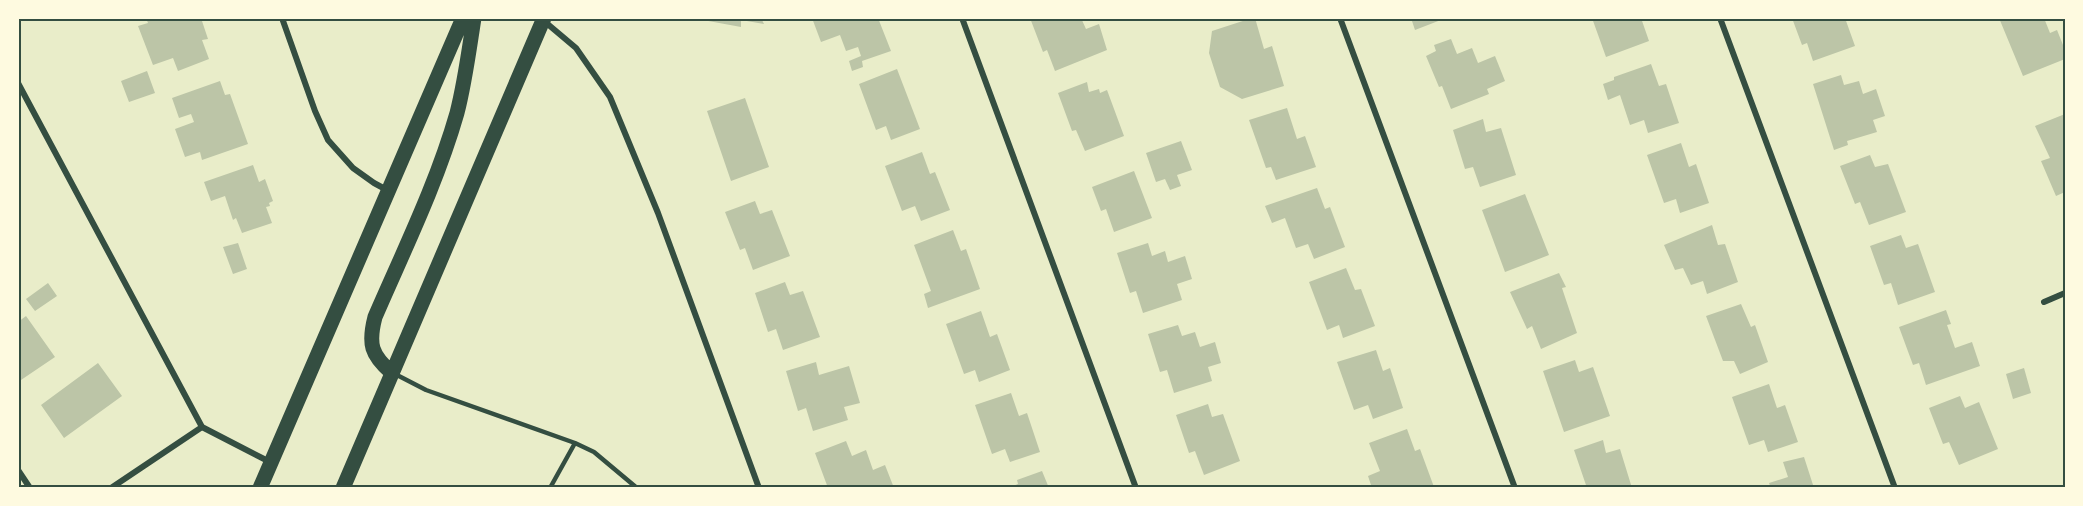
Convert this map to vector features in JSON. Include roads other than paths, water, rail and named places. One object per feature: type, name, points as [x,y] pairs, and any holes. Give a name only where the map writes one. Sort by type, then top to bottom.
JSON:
[{"type":"main road","points":[[260,488],[463,18]]},
{"type":"main road","points":[[392,373],[378,359],[373,350],[372,329],[375,317],[429,193],[448,140],[463,84],[474,18]]},
{"type":"main road","points":[[343,488],[544,20]]},
{"type":"street","points":[[282,18],[315,111],[328,140],[352,168],[388,190]]},
{"type":"street","points":[[962,18],[1136,488]]},
{"type":"street","points":[[1340,18],[1515,488]]},
{"type":"street","points":[[1719,18],[1895,488]]},
{"type":"street","points":[[544,20],[576,48],[610,97],[658,213],[759,488]]},
{"type":"street","points":[[18,83],[202,427],[271,462]]},
{"type":"street","points":[[2044,302],[2065,293]]},
{"type":"street","points":[[111,488],[202,427]]},
{"type":"street","points":[[18,471],[30,488]]},
{"type":"lane","points":[[392,373],[426,390],[575,442],[594,453],[637,488]]},
{"type":"lane","points":[[550,488],[575,442]]}]
